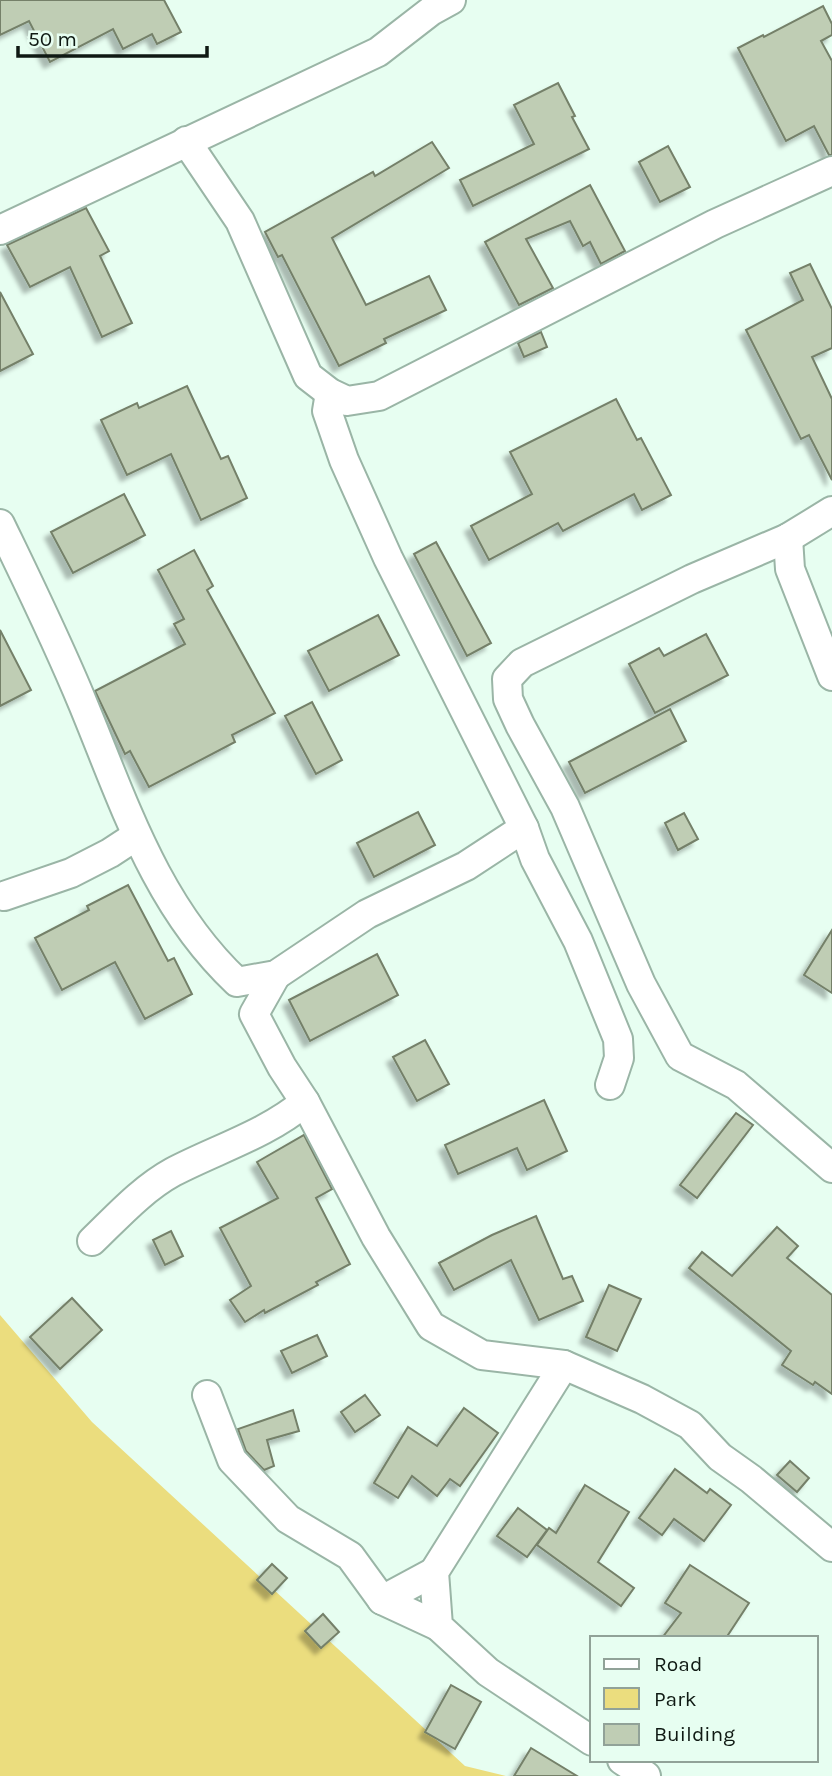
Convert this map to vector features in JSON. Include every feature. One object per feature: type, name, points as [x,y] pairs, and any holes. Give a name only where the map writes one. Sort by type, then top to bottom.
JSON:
[{"type":"street","points":[[0,230],[378,52],[422,17],[451,0]]},
{"type":"street","points":[[186,141],[240,221],[308,376],[330,393],[347,401],[380,396],[715,224],[832,171]]},
{"type":"street","points":[[330,393],[327,411],[344,460],[388,558],[578,941],[618,1039],[619,1058],[610,1085]]},
{"type":"street","points":[[832,511],[788,538],[692,579],[522,663],[507,679],[509,699],[520,725],[565,807],[641,984],[680,1056],[736,1085],[832,1168]]},
{"type":"street","points":[[0,524],[56,638],[136,836],[173,902],[202,945],[237,982],[282,1067],[305,1102],[376,1237],[431,1326],[482,1355],[564,1365],[642,1399],[690,1425],[720,1457],[751,1479],[832,1547]]},
{"type":"street","points":[[788,538],[790,569],[832,676]]},
{"type":"street","points":[[237,982],[276,975],[367,914],[466,866],[524,828]]},
{"type":"street","points":[[4,896],[71,873],[136,836]]},
{"type":"street","points":[[254,1014],[276,975]]},
{"type":"street","points":[[92,1241],[142,1193],[171,1173],[288,1117],[305,1102]]},
{"type":"street","points":[[382,1600],[434,1572],[564,1365]]},
{"type":"street","points":[[207,1395],[232,1460],[288,1519],[351,1556],[382,1600],[438,1626],[488,1672],[590,1740]]},
{"type":"street","points":[[434,1572],[438,1626]]},
{"type":"street","points":[[625,1762],[646,1776]]},
{"type":"green space","points":[[0,1315],[92,1422],[465,1766],[506,1776],[0,1776]]},
{"type":"building","points":[[0,0],[164,0],[181,32],[157,44],[152,34],[123,49],[113,29],[50,62],[29,21],[0,35]]},
{"type":"building","points":[[823,6],[832,24],[832,35],[821,41],[832,61],[832,155],[829,155],[814,126],[786,141],[738,48]]},
{"type":"building","points":[[558,83],[589,149],[473,206],[460,180],[534,144],[514,105]]},
{"type":"building","points":[[432,142],[449,168],[332,238],[366,305],[429,276],[446,310],[384,339],[386,343],[339,366],[282,255],[278,257],[265,232],[373,172],[375,176]]},
{"type":"building","points":[[668,146],[690,187],[660,202],[639,162]]},
{"type":"building","points":[[590,185],[625,251],[601,264],[590,242],[583,246],[570,221],[526,239],[553,288],[519,305],[485,242]]},
{"type":"building","points":[[86,208],[109,251],[100,256],[132,323],[102,337],[70,267],[30,287],[7,245]]},
{"type":"building","points":[[810,264],[832,309],[832,348],[812,357],[832,399],[832,480],[809,435],[801,439],[746,330],[803,300],[790,273]]},
{"type":"building","points":[[0,292],[33,354],[0,371]]},
{"type":"building","points":[[541,332],[547,347],[524,357],[518,343]]},
{"type":"building","points":[[187,386],[221,459],[228,456],[247,498],[201,520],[171,454],[127,475],[101,420],[137,403],[139,408]]},
{"type":"building","points":[[616,399],[637,440],[641,438],[671,495],[642,510],[634,494],[563,531],[558,523],[489,560],[471,526],[532,494],[510,452]]},
{"type":"building","points":[[124,494],[145,535],[73,573],[51,532]]},
{"type":"building","points":[[436,542],[491,643],[467,656],[414,554]]},
{"type":"building","points":[[194,550],[213,586],[207,590],[275,713],[232,735],[235,742],[149,787],[130,751],[125,754],[95,691],[185,644],[174,624],[184,619],[158,570]]},
{"type":"building","points":[[378,615],[399,655],[329,691],[308,651]]},
{"type":"building","points":[[0,630],[31,690],[0,706]]},
{"type":"building","points":[[706,634],[728,675],[655,713],[629,664],[659,648],[664,656]]},
{"type":"building","points":[[312,702],[342,760],[316,774],[285,716]]},
{"type":"building","points":[[670,709],[686,741],[585,793],[569,762]]},
{"type":"building","points":[[418,812],[435,845],[374,877],[357,843]]},
{"type":"building","points":[[684,813],[698,839],[678,850],[665,823]]},
{"type":"building","points":[[128,885],[168,961],[174,958],[192,994],[145,1019],[115,962],[62,990],[35,938],[89,910],[87,906]]},
{"type":"building","points":[[832,930],[832,993],[804,975]]},
{"type":"building","points":[[377,954],[398,995],[310,1041],[289,1000]]},
{"type":"building","points":[[425,1040],[449,1084],[417,1101],[393,1057]]},
{"type":"building","points":[[544,1100],[567,1151],[527,1170],[517,1148],[458,1174],[445,1145]]},
{"type":"building","points":[[736,1113],[753,1125],[697,1198],[680,1185]]},
{"type":"building","points":[[304,1135],[332,1189],[316,1198],[350,1264],[316,1282],[318,1285],[265,1313],[264,1310],[245,1322],[230,1300],[251,1286],[220,1228],[278,1198],[257,1162]]},
{"type":"building","points":[[536,1216],[563,1279],[572,1276],[583,1301],[539,1320],[511,1260],[454,1290],[439,1263]]},
{"type":"building","points":[[777,1227],[798,1246],[787,1258],[832,1295],[832,1394],[782,1365],[791,1351],[689,1268],[702,1252],[732,1276]]},
{"type":"building","points":[[171,1231],[183,1256],[165,1265],[153,1240]]},
{"type":"building","points":[[609,1285],[641,1299],[617,1351],[586,1337]]},
{"type":"building","points":[[72,1298],[102,1330],[60,1369],[30,1337]]},
{"type":"building","points":[[317,1335],[327,1356],[292,1373],[281,1351]]},
{"type":"building","points":[[365,1395],[380,1415],[355,1432],[341,1412]]},
{"type":"building","points":[[464,1408],[498,1433],[460,1486],[450,1479],[437,1496],[412,1476],[398,1498],[374,1483],[408,1427],[437,1446]]},
{"type":"building","points":[[293,1410],[299,1431],[267,1440],[274,1466],[264,1470],[246,1451],[238,1429]]},
{"type":"building","points":[[790,1461],[809,1478],[797,1492],[777,1475]]},
{"type":"building","points":[[675,1469],[707,1493],[710,1489],[731,1505],[704,1541],[674,1519],[662,1535],[639,1518]]},
{"type":"building","points":[[585,1485],[629,1512],[598,1562],[634,1588],[621,1606],[537,1545],[549,1528],[556,1533]]},
{"type":"building","points":[[518,1508],[547,1530],[527,1557],[497,1536]]},
{"type":"building","points":[[272,1564],[287,1578],[272,1594],[257,1580]]},
{"type":"building","points":[[690,1565],[749,1603],[727,1636],[664,1636],[681,1613],[665,1603]]},
{"type":"building","points":[[323,1614],[339,1632],[321,1648],[305,1631]]},
{"type":"building","points":[[451,1685],[481,1702],[455,1749],[425,1732]]},
{"type":"building","points":[[531,1748],[577,1776],[514,1776]]}]
